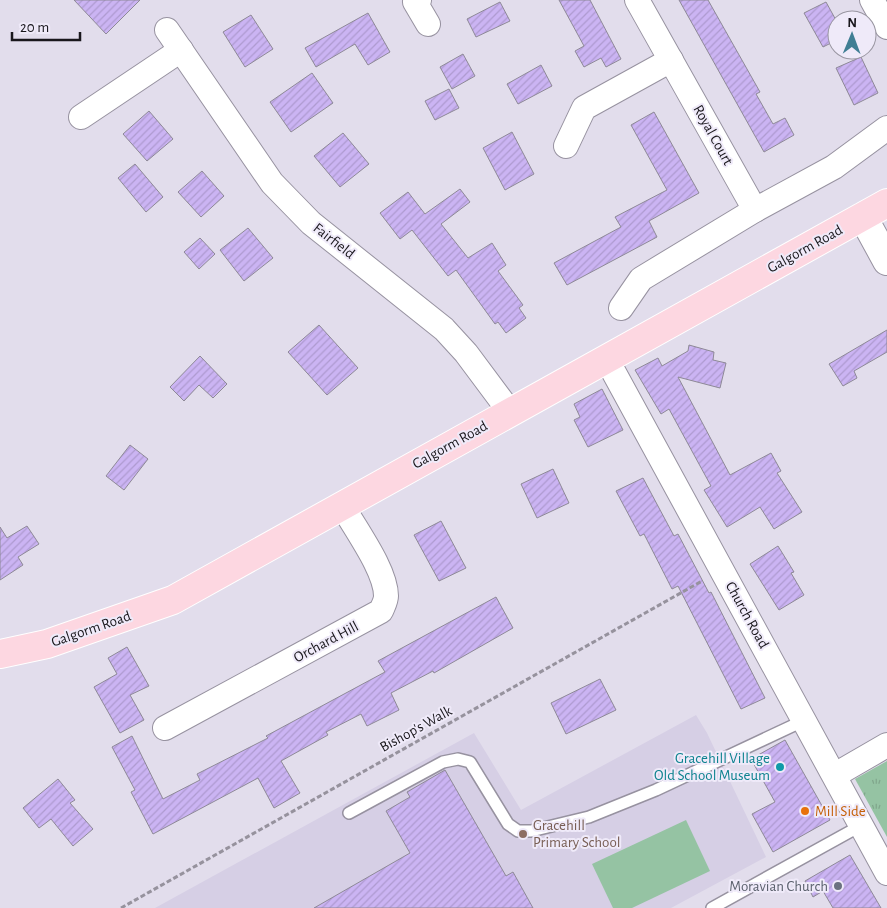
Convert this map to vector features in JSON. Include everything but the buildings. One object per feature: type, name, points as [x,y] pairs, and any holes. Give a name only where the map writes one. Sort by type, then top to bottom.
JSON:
[{"type":"main road","name":"Galgorm Road","points":[[0,654],[47,644],[173,600],[887,203]]},
{"type":"street","points":[[419,0],[415,2],[428,24]]},
{"type":"street","name":"Royal Court","points":[[636,0],[755,210]]},
{"type":"street","points":[[872,0],[887,27]]},
{"type":"street","name":"Fairfield","points":[[167,30],[272,183],[311,223],[444,329],[466,353],[510,412]]},
{"type":"street","points":[[81,117],[181,50]]},
{"type":"street","points":[[566,146],[584,108],[671,60]]},
{"type":"street","points":[[621,308],[641,279],[755,210],[834,167],[887,128]]},
{"type":"street","points":[[863,217],[887,261]]},
{"type":"street","name":"Church Road","points":[[606,358],[887,873]]},
{"type":"street","name":"Orchard Hill","points":[[166,728],[381,611],[386,599],[385,586],[380,573],[342,506]]},
{"type":"street","points":[[835,775],[887,745]]},
{"type":"lane","points":[[349,814],[443,762],[458,759],[470,762],[508,824],[518,831],[531,831],[589,817],[656,790],[805,720]]},
{"type":"lane","points":[[712,908],[862,825]]},
{"type":"path","name":"Bishop's Walk","points":[[121,908],[722,569]]},
{"type":"shaded area","name":"Gracehill Primary School","points":[[696,715],[707,733],[766,857],[671,908],[155,908],[474,733],[521,810]]},
{"type":"green space","points":[[887,761],[887,837],[855,779]]},
{"type":"green space","points":[[686,820],[710,871],[632,908],[613,908],[592,864]]},
{"type":"place","name":"Gracehill Village Old School Museum","points":[[780,767]]},
{"type":"place","name":"Mill Side","points":[[805,811]]},
{"type":"place","name":"Gracehill Primary School","points":[[523,834]]},
{"type":"place","name":"Moravian Church","points":[[838,886]]}]
